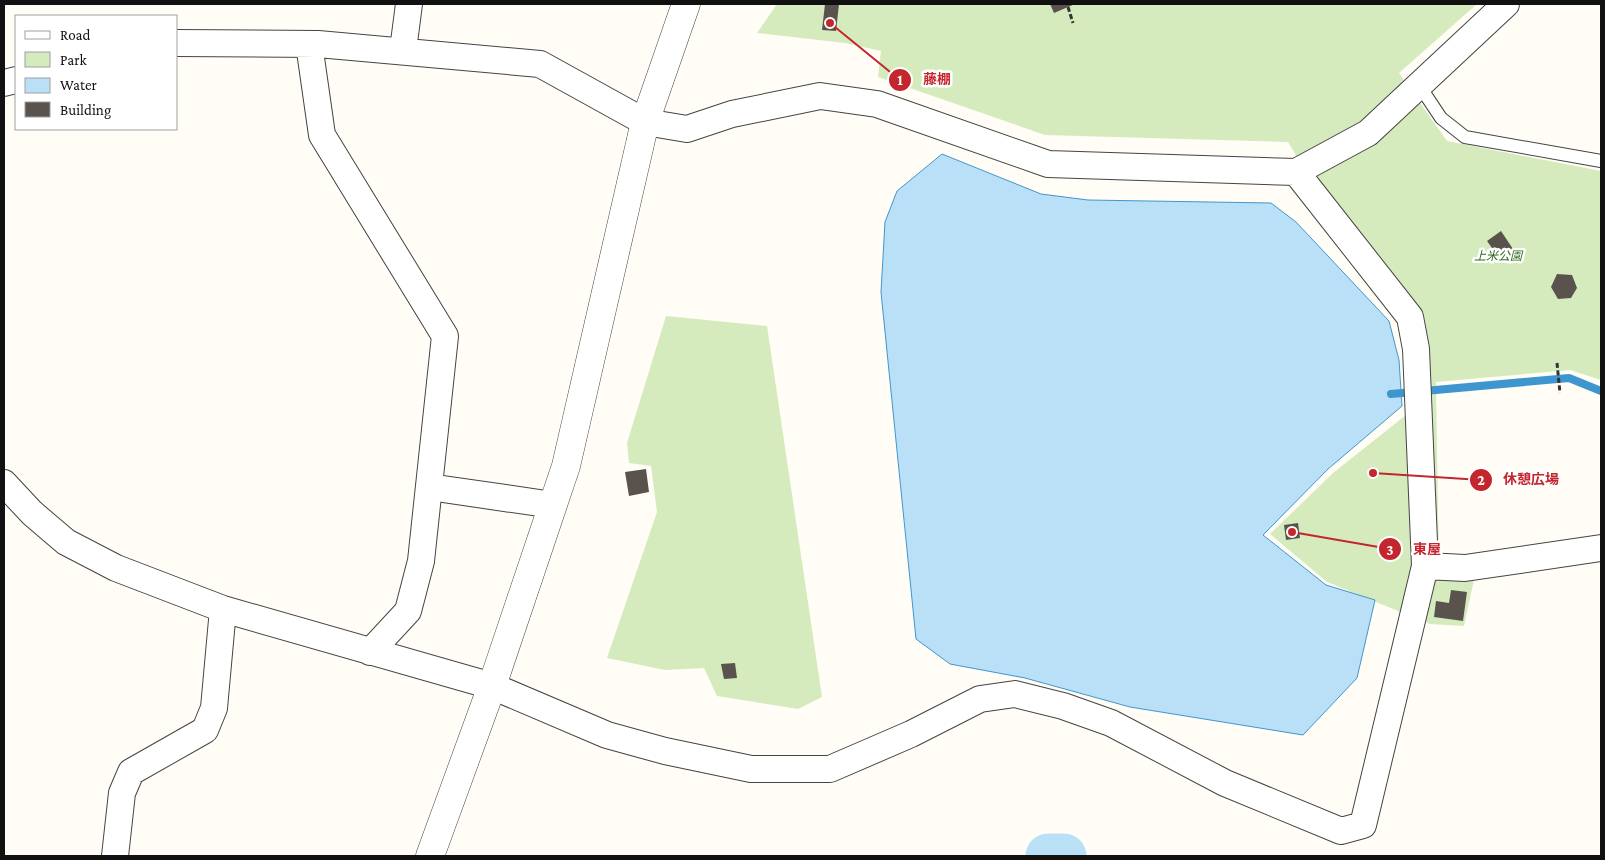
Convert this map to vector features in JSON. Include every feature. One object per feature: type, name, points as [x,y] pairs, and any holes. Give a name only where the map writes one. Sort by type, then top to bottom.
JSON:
[{"type":"street","points":[[403,50],[409,4]]},
{"type":"street","points":[[430,856],[492,686],[566,466],[645,122],[686,4]]},
{"type":"street","points":[[178,43],[309,44],[403,50],[540,64],[645,122],[687,130],[732,114],[820,96],[877,104],[1048,164],[1296,172],[1368,133],[1506,4]]},
{"type":"street","points":[[309,44],[322,135],[445,336],[421,561],[408,611],[370,652]]},
{"type":"street","points":[[4,484],[32,513],[66,542],[93,558],[223,609],[492,686],[608,736],[665,751],[751,769],[830,769],[911,734],[980,699],[1015,694],[1063,706],[1111,723],[1225,783],[1341,831],[1362,825],[1425,566],[1416,349],[1410,317],[1296,172]]},
{"type":"street","points":[[429,487],[553,505]]},
{"type":"street","points":[[1425,566],[1465,568],[1601,548]]},
{"type":"street","points":[[115,856],[122,793],[132,772],[205,730],[214,708],[223,609]]},
{"type":"lane","points":[[1420,86],[1441,118],[1465,137],[1601,161]]},
{"type":"path","points":[[1068,7],[1073,24]]},
{"type":"path","points":[[1557,363],[1560,393]]},
{"type":"green space","name":"上米公園","points":[[777,4],[1477,4],[1399,73],[1447,141],[1601,171],[1601,380],[1570,370],[1436,382],[1439,573],[1475,575],[1464,626],[1430,624],[1327,582],[1270,534],[1333,473],[1406,415],[1417,319],[1317,190],[1288,142],[1045,135],[878,77],[881,51],[845,43],[757,33]]},
{"type":"green space","points":[[666,316],[767,326],[822,697],[798,709],[717,696],[704,668],[665,670],[607,658],[657,512],[651,466],[629,463],[627,443]]},
{"type":"water","points":[[942,154],[1041,194],[1088,200],[1271,203],[1296,222],[1389,321],[1399,360],[1402,406],[1328,469],[1263,535],[1326,585],[1375,600],[1357,678],[1303,735],[1130,707],[1025,678],[950,664],[916,639],[881,292],[885,222],[897,191]]},
{"type":"building","points":[[825,4],[839,4],[836,31],[822,30]]},
{"type":"building","points":[[1050,4],[1075,4],[1054,13]]},
{"type":"building","points":[[1501,231],[1515,252],[1502,262],[1487,241]]},
{"type":"building","points":[[1557,274],[1572,275],[1577,288],[1571,298],[1558,299],[1551,287]]},
{"type":"building","points":[[646,469],[649,492],[629,496],[625,472]]},
{"type":"building","points":[[1298,523],[1300,538],[1286,540],[1284,525]]},
{"type":"building","points":[[1451,590],[1467,592],[1463,621],[1434,617],[1436,601],[1449,603]]},
{"type":"building","points":[[735,663],[737,678],[724,679],[721,664]]},
{"type":"waterway","points":[[1391,394],[1569,378],[1601,391]]},
{"type":"waterway","points":[[1048,856],[1064,856]]},
{"type":"place","name":"藤棚","points":[[830,23]]},
{"type":"place","name":"休憩広場","points":[[1373,473]]},
{"type":"place","name":"東屋","points":[[1292,532]]}]
